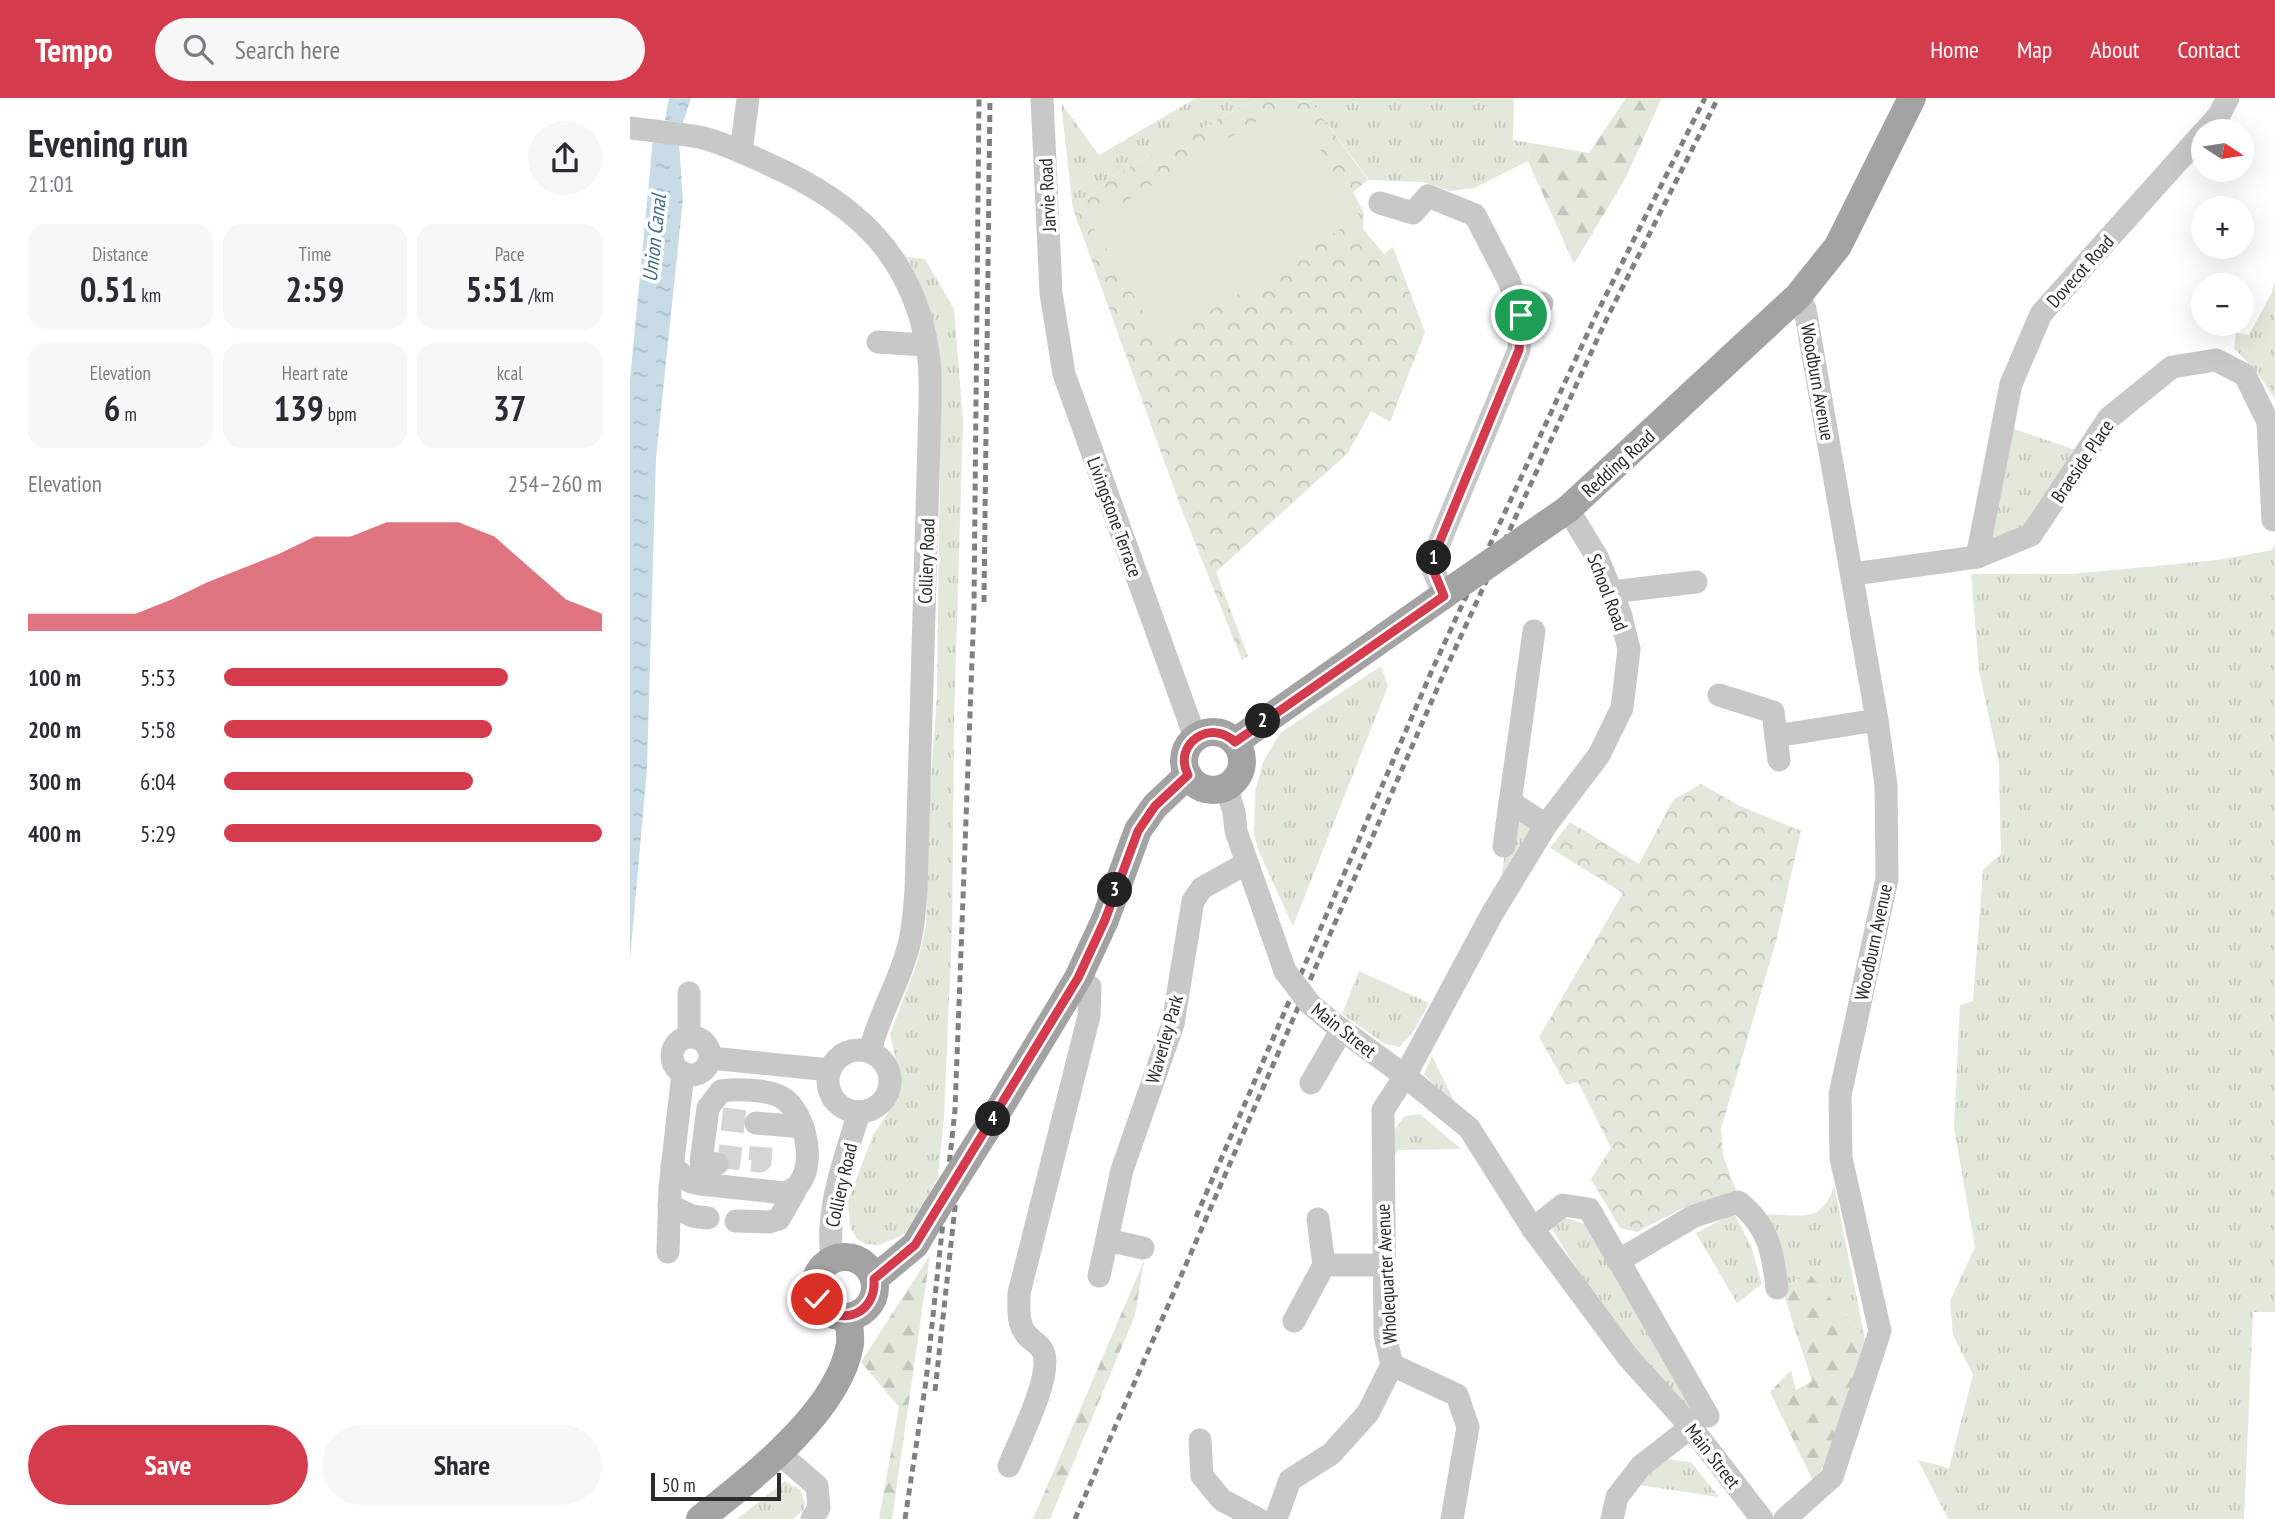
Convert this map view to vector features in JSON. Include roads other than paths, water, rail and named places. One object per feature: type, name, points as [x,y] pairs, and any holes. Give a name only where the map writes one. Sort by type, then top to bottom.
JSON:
[{"type":"main road","name":"Redding Road","points":[[1235,742],[1568,509],[1798,296],[1838,246],[1912,98]]},
{"type":"main road","points":[[1213,732],[1222,733],[1235,742],[1242,763],[1239,773],[1226,786],[1207,789],[1198,785],[1188,775],[1185,752],[1195,737],[1213,732]]},
{"type":"main road","points":[[874,1279],[915,1245],[1078,978],[1105,920],[1138,831],[1155,806],[1188,775]]},
{"type":"main road","points":[[853,1257],[870,1270],[874,1279],[872,1299],[866,1308],[848,1317],[830,1313],[817,1299],[815,1290],[818,1271],[832,1259],[853,1257]]},
{"type":"main road","points":[[700,1519],[780,1454],[821,1404],[841,1368],[850,1343],[848,1317]]},
{"type":"street","points":[[641,130],[699,137],[741,152],[748,98]]},
{"type":"street","name":"Jarvie Road","points":[[1042,98],[1051,293]]},
{"type":"street","name":"Dovecot Road","points":[[2215,119],[2228,98]]},
{"type":"street","name":"Dovecot Road","points":[[1977,557],[2011,384],[2041,314],[2191,147]]},
{"type":"street","name":"Colliery Road","points":[[741,152],[808,181],[838,200],[872,231],[901,271],[918,311],[926,345],[930,406],[916,891],[906,958],[874,1032],[870,1051]]},
{"type":"street","points":[[1380,203],[1413,213],[1427,196],[1462,201],[1475,215],[1509,281],[1519,311],[1519,350],[1458,493],[1432,567],[1444,596]]},
{"type":"street","name":"Livingstone Terrace","points":[[1051,293],[1064,374],[1195,737]]},
{"type":"street","name":"Woodburn Avenue","points":[[1785,1519],[1832,1477],[1880,1331],[1841,1158],[1840,1095],[1887,879],[1886,785],[1877,720],[1805,309],[1798,296]]},
{"type":"street","points":[[1519,311],[1542,303]]},
{"type":"street","points":[[878,342],[926,345]]},
{"type":"street","name":"Braeside Place","points":[[1853,574],[1977,557],[2031,535],[2109,418],[2172,367],[2216,360],[2245,375],[2268,422],[2273,520]]},
{"type":"street","name":"School Road","points":[[1405,1076],[1492,914],[1546,825],[1599,755],[1622,708],[1629,649],[1598,559],[1568,509]]},
{"type":"street","points":[[1611,592],[1696,582]]},
{"type":"street","points":[[1504,846],[1534,631]]},
{"type":"street","points":[[1719,695],[1773,712],[1779,760]]},
{"type":"street","points":[[1776,736],[1877,720]]},
{"type":"street","name":"Main Street","points":[[1226,786],[1247,863],[1285,971],[1310,1004],[1338,1028],[1405,1076],[1469,1128],[1533,1228],[1628,1357],[1700,1422]]},
{"type":"street","points":[[1510,803],[1546,825]]},
{"type":"street","name":"Waverley Park","points":[[1099,1276],[1122,1170],[1172,1024],[1193,901],[1202,888],[1247,863]]},
{"type":"street","points":[[1009,1466],[1044,1374],[1045,1357],[1042,1348],[1025,1334],[1019,1318],[1019,1293],[1089,1016],[1090,987],[1078,978]]},
{"type":"street","points":[[689,993],[689,1036]]},
{"type":"street","points":[[1311,1083],[1338,1028]]},
{"type":"street","points":[[689,1036],[703,1041],[710,1058],[708,1065],[698,1073],[683,1073],[675,1066],[672,1054],[676,1043],[689,1036]]},
{"type":"street","points":[[850,1051],[870,1051],[886,1064],[890,1084],[882,1103],[873,1109],[859,1112],[842,1107],[834,1100],[828,1081],[830,1070],[835,1062],[850,1051]]},
{"type":"street","points":[[710,1058],[830,1070]]},
{"type":"street","points":[[668,1252],[671,1186],[683,1073]]},
{"type":"street","name":"Wholequarter Avenue","points":[[1405,1076],[1383,1110],[1385,1335],[1392,1365],[1457,1395],[1468,1427],[1452,1519]]},
{"type":"street","points":[[676,1133],[712,1135],[733,1089],[779,1096],[792,1106],[803,1127],[807,1147],[802,1182],[779,1219],[769,1222],[736,1221]]},
{"type":"street","name":"Colliery Road","points":[[832,1259],[832,1210],[859,1112]]},
{"type":"street","points":[[760,1127],[803,1127]]},
{"type":"street","points":[[671,1186],[691,1182],[785,1193],[791,1200]]},
{"type":"street","points":[[671,1186],[692,1216],[708,1218]]},
{"type":"street","points":[[1618,1261],[1693,1216],[1738,1202],[1755,1216],[1773,1253],[1777,1288]]},
{"type":"street","name":"Main Street","points":[[1533,1228],[1563,1205],[1589,1209],[1700,1422],[1762,1519]]},
{"type":"street","points":[[1294,1321],[1324,1265],[1318,1219]]},
{"type":"street","points":[[1107,1240],[1143,1248]]},
{"type":"street","points":[[1324,1265],[1383,1265]]},
{"type":"street","points":[[1276,1519],[1290,1480],[1331,1454],[1368,1413],[1392,1365]]},
{"type":"street","points":[[1612,1519],[1617,1497],[1641,1466],[1700,1422]]},
{"type":"street","points":[[1200,1440],[1202,1476],[1222,1500],[1258,1519]]},
{"type":"street","points":[[780,1454],[817,1486],[819,1508],[812,1519]]},
{"type":"water","points":[[669,98],[691,98],[683,123],[665,120]]},
{"type":"water","name":"Union Canal","points":[[653,139],[679,144],[683,199],[656,458],[647,768],[630,960],[630,380]]},
{"type":"tunnel","points":[[722,1119],[756,1123]]},
{"type":"tunnel","points":[[718,1156],[760,1161],[761,1147]]},
{"type":"railway","points":[[905,1519],[926,1381],[955,1110],[974,608],[979,98]]},
{"type":"railway","points":[[984,602],[990,98]]},
{"type":"railway","points":[[1196,1217],[1433,668],[1597,313],[1705,98]]},
{"type":"railway","points":[[1075,1519],[1444,673],[1607,318],[1718,98]]},
{"type":"railway","points":[[935,1391],[957,1189]]}]
